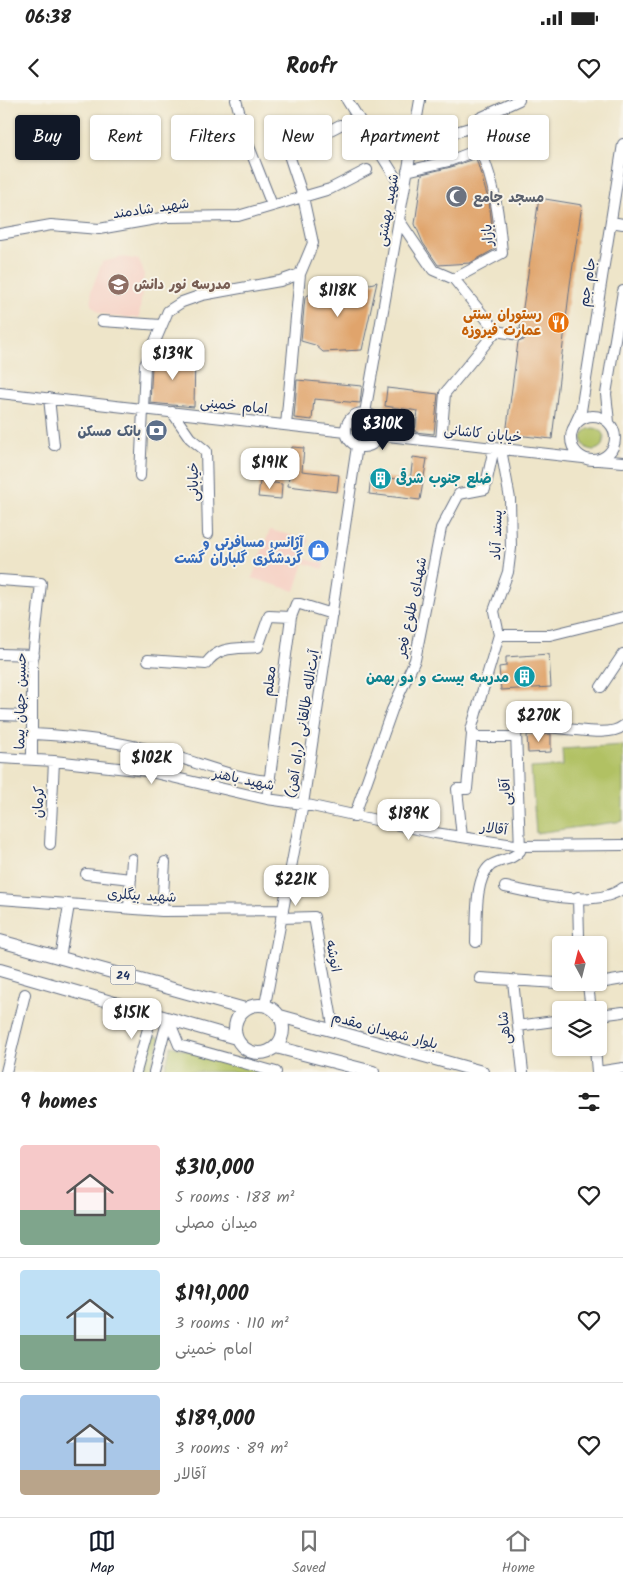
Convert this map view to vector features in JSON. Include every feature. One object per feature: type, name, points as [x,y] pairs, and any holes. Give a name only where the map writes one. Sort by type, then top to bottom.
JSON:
[{"type":"main road","name":"24","points":[[0,941],[245,1008],[264,1005]]},
{"type":"main road","name":"24","points":[[0,970],[236,1038],[245,1049],[253,1053],[269,1051],[276,1047],[373,1072]]},
{"type":"main road","points":[[264,1005],[280,1016],[283,1022],[283,1036],[276,1047]]},
{"type":"main road","points":[[236,1038],[235,1025],[240,1013],[245,1008]]},
{"type":"main road","name":"بلوار شهیدان مقدم","points":[[280,1016],[482,1072]]},
{"type":"street","points":[[236,100],[248,144],[272,205]]},
{"type":"street","points":[[347,100],[404,191]]},
{"type":"street","name":"شهید بهشتی","points":[[417,115],[420,100]]},
{"type":"street","points":[[486,115],[519,100]]},
{"type":"street","points":[[286,425],[300,274],[313,243],[303,197],[288,152],[317,139],[340,125]]},
{"type":"street","name":"جام جم","points":[[575,424],[581,410],[623,144]]},
{"type":"street","points":[[408,171],[468,153]]},
{"type":"street","name":"شهید بهشتی","points":[[365,413],[410,160]]},
{"type":"street","name":"بازار","points":[[454,279],[502,253],[499,208],[485,160]]},
{"type":"street","name":"شهید شادمند","points":[[0,234],[51,225],[99,229],[167,217],[238,216],[330,189],[367,170]]},
{"type":"street","points":[[399,220],[433,270],[454,279],[496,331],[519,335]]},
{"type":"street","points":[[611,222],[623,224]]},
{"type":"street","points":[[140,476],[145,365],[168,311],[182,302],[202,295],[280,280],[300,274]]},
{"type":"street","points":[[609,422],[606,394],[623,291]]},
{"type":"street","points":[[102,321],[162,324]]},
{"type":"street","points":[[441,442],[445,393],[496,331]]},
{"type":"street","name":"امام خمینی","points":[[0,393],[346,432]]},
{"type":"street","points":[[49,398],[54,445]]},
{"type":"street","name":"خیابانی","points":[[172,412],[190,438],[206,451],[208,534]]},
{"type":"street","points":[[365,413],[371,415],[379,424],[379,435],[373,444],[357,446],[349,440],[346,432],[351,418],[365,413]]},
{"type":"street","points":[[598,460],[609,453],[615,442],[613,428],[603,417],[587,416],[575,424],[571,431],[572,447],[584,458],[598,460],[623,462]]},
{"type":"street","name":"خیابان کاشانی","points":[[379,435],[584,458]]},
{"type":"street","name":"(راه آهن) آیت‌الله طالقانی","points":[[264,1005],[304,804],[357,446]]},
{"type":"street","name":"پسند آباد","points":[[462,837],[457,789],[467,790],[472,734],[471,725],[499,635],[494,612],[508,572],[511,548],[510,499],[498,448]]},
{"type":"street","name":"شهدای طلوع فجر","points":[[354,817],[392,710],[415,660],[441,528],[459,494],[485,489],[498,448]]},
{"type":"street","name":"حسین جهان پیما","points":[[0,580],[41,583],[34,655],[32,760]]},
{"type":"street","points":[[148,660],[206,664],[211,655],[230,648],[258,647],[269,616],[291,617],[296,604],[332,614]]},
{"type":"street","name":"معلم","points":[[267,799],[271,781],[291,617]]},
{"type":"street","points":[[499,635],[550,635],[623,617]]},
{"type":"street","points":[[0,654],[34,655]]},
{"type":"street","points":[[601,687],[623,654]]},
{"type":"street","points":[[0,715],[32,716]]},
{"type":"street","points":[[472,734],[483,738],[516,737],[516,731],[527,727],[609,732],[620,728]]},
{"type":"street","points":[[33,734],[76,736],[114,742],[166,754],[250,780],[271,781]]},
{"type":"street","name":"آقایی","points":[[516,737],[521,846]]},
{"type":"street","name":"شهید باهنر","points":[[0,758],[54,761],[146,771],[267,799],[304,804]]},
{"type":"street","name":"کرمان","points":[[50,844],[54,761]]},
{"type":"street","name":"آقالار","points":[[304,804],[354,817],[521,846],[623,845]]},
{"type":"street","points":[[476,942],[478,898],[483,875],[490,866],[516,856],[521,846]]},
{"type":"street","points":[[129,908],[132,859]]},
{"type":"street","points":[[162,911],[165,862]]},
{"type":"street","points":[[86,874],[131,879]]},
{"type":"street","points":[[505,887],[558,897],[616,894],[623,888]]},
{"type":"street","points":[[578,897],[579,936]]},
{"type":"street","name":"شهید بیگلری","points":[[0,899],[162,911],[282,914]]},
{"type":"street","points":[[60,958],[69,905]]},
{"type":"street","name":"انوشه","points":[[282,914],[314,917],[334,1031]]},
{"type":"street","points":[[480,978],[552,983]]},
{"type":"street","points":[[608,982],[623,979]]},
{"type":"street","name":"شاهی","points":[[513,981],[523,1072]]},
{"type":"street","points":[[6,1072],[25,994]]},
{"type":"street","points":[[607,1014],[623,1012]]},
{"type":"street","points":[[136,1072],[152,1014]]},
{"type":"street","points":[[154,1072],[168,1018]]},
{"type":"street","points":[[168,1018],[179,1045],[276,1072]]},
{"type":"street","points":[[518,1026],[552,1021]]},
{"type":"street","points":[[596,1056],[597,1072],[623,1068]]},
{"type":"shaded area","name":"مدرسه نور دانش","points":[[123,257],[139,260],[144,273],[139,318],[114,317],[100,313],[92,306],[91,291],[102,262]]},
{"type":"shaded area","points":[[270,530],[309,540],[303,558],[324,564],[323,569],[304,563],[295,591],[252,578]]},
{"type":"green space","points":[[593,428],[601,431],[604,439],[601,447],[593,450],[585,447],[582,439],[585,431]]},
{"type":"green space","points":[[623,745],[623,821],[536,833],[531,768],[563,766],[562,749]]},
{"type":"green space","points":[[150,1035],[160,1038],[150,1072],[140,1072]]},
{"type":"green space","points":[[171,1046],[266,1072],[164,1072]]},
{"type":"building","name":"مسجد جامع","points":[[470,160],[477,160],[489,202],[495,249],[470,263],[438,265],[423,243],[415,224],[422,174]]},
{"type":"building","points":[[539,198],[582,205],[570,285],[552,439],[506,434],[518,342],[524,340],[526,336],[520,328]]},
{"type":"building","points":[[377,282],[362,350],[323,352],[315,345],[301,341],[305,297],[324,286],[335,294]]},
{"type":"building","points":[[156,356],[195,356],[194,407],[150,403],[152,367]]},
{"type":"building","points":[[297,380],[362,386],[360,403],[314,399],[312,420],[294,418]]},
{"type":"building","points":[[387,388],[438,394],[434,434],[415,432],[418,411],[385,406]]},
{"type":"building","points":[[292,447],[304,448],[302,471],[339,475],[337,492],[288,486]]},
{"type":"building","name":"ضلع جنوب شرقی","points":[[413,457],[427,459],[420,500],[369,494],[371,475],[410,481]]},
{"type":"building","points":[[260,481],[282,484],[281,499],[258,497]]},
{"type":"building","name":"مدرسه بیست و دو بهمن","points":[[549,654],[551,687],[501,690],[499,667],[506,666],[506,657]]},
{"type":"building","points":[[551,734],[551,752],[528,753],[527,735]]},
{"type":"place","name":"مسجد جامع","points":[[457,197]]},
{"type":"place","name":"مدرسه نور دانش","points":[[118,284]]},
{"type":"place","name":"رستوران سنتی عمارت فیروزه","points":[[558,322]]},
{"type":"place","name":"بانک مسکن","points":[[157,431]]},
{"type":"place","name":"ضلع جنوب شرقی","points":[[380,478]]},
{"type":"place","name":"آژانس مسافرتی و گردشگری گلباران گشت","points":[[319,550]]},
{"type":"place","name":"مدرسه بیست و دو بهمن","points":[[525,677]]}]
